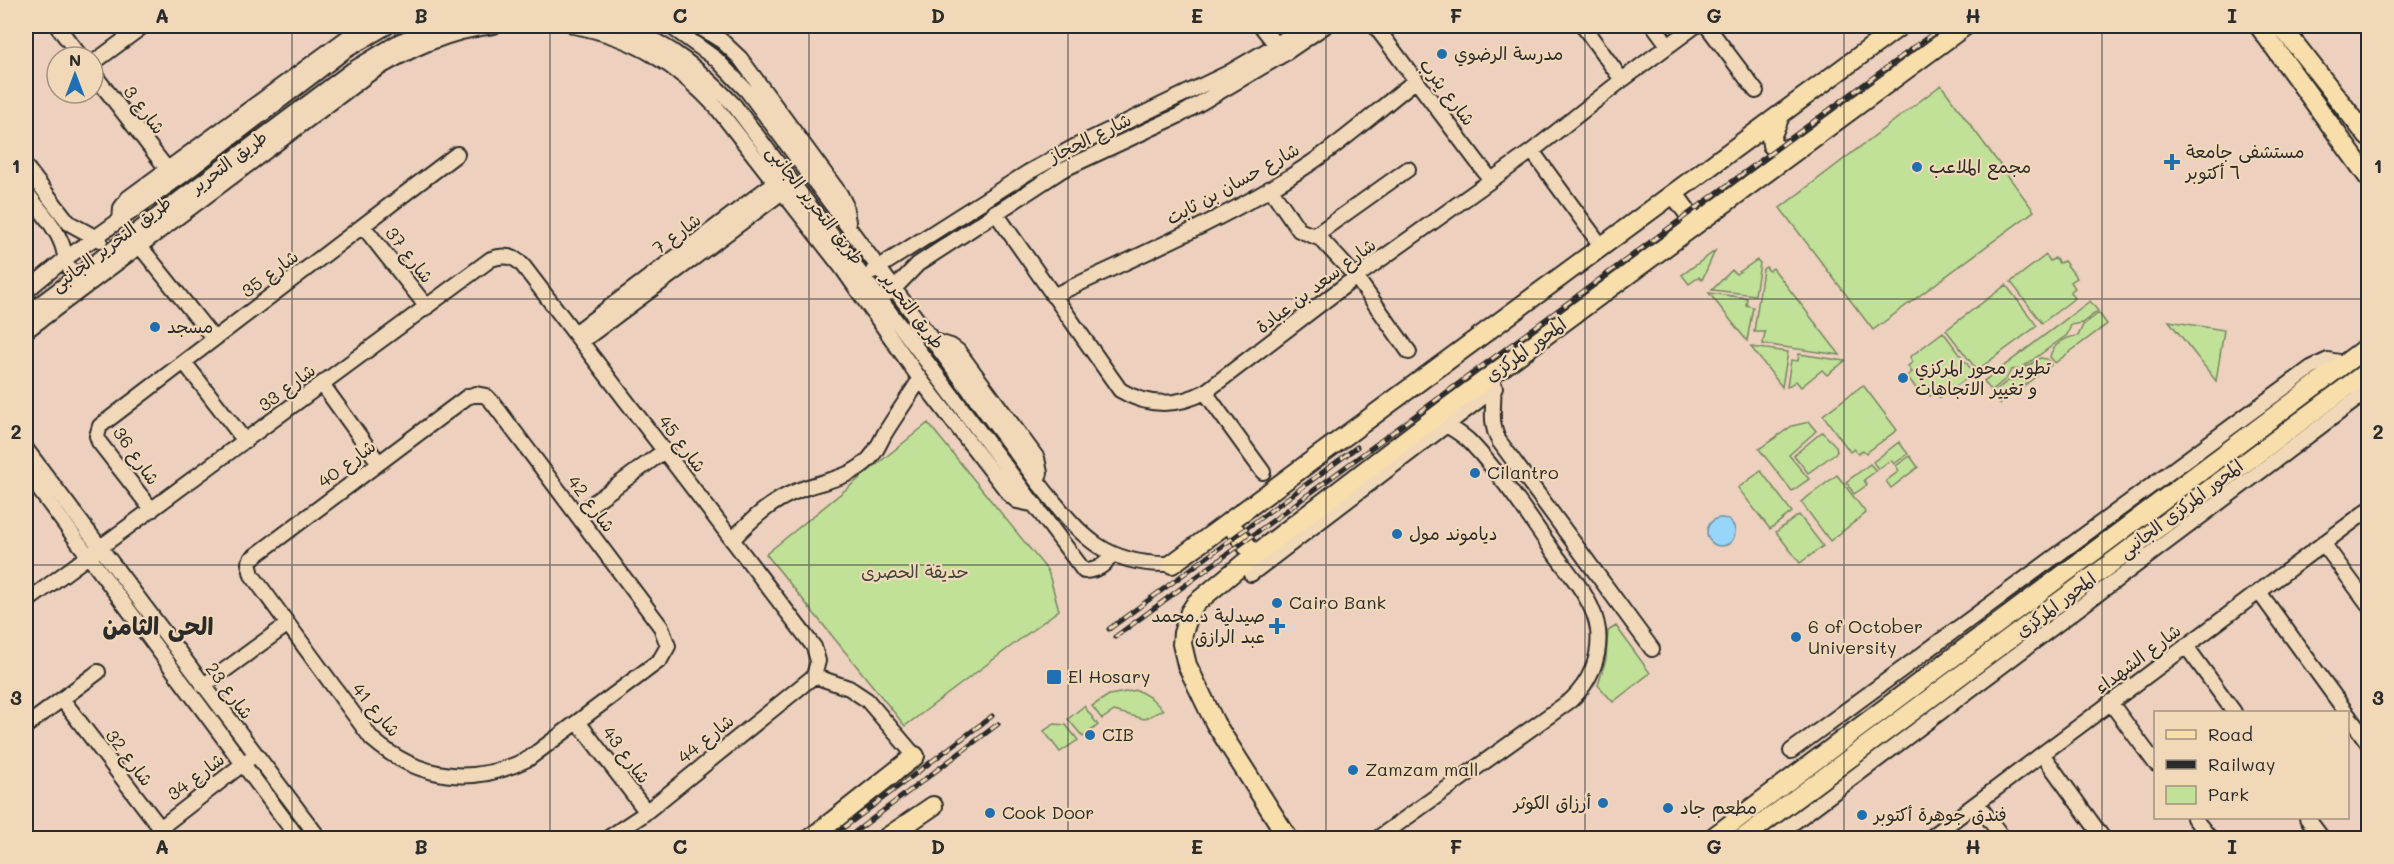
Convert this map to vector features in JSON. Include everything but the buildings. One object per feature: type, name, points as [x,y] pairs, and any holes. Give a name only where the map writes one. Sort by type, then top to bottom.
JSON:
[{"type":"main road","name":"المحور المركزى","points":[[1172,564],[1900,26]]},
{"type":"main road","name":"المحور المركزى","points":[[1292,838],[1215,723],[1187,665],[1182,633],[1196,603],[1254,555],[1493,381],[1803,143],[1965,26]]},
{"type":"main road","points":[[2259,26],[2368,177]]},
{"type":"main road","points":[[2281,26],[2368,137]]},
{"type":"main road","points":[[1780,114],[1771,137],[1773,148],[1781,151],[1803,143]]},
{"type":"main road","points":[[1674,194],[1696,224]]},
{"type":"main road","points":[[1712,838],[2368,346]]},
{"type":"main road","name":"المحور المركزى","points":[[1743,838],[2368,372]]},
{"type":"main road","points":[[1229,523],[1254,555]]},
{"type":"main road","points":[[812,838],[915,756]]},
{"type":"main road","points":[[886,838],[933,806]]},
{"type":"street","points":[[57,26],[72,45]]},
{"type":"street","points":[[105,54],[142,26]]},
{"type":"street","name":"طريق التحرير الجانبى","points":[[120,221],[124,202],[167,169],[314,67],[363,26]]},
{"type":"street","name":"طريق التحرير","points":[[26,291],[65,259],[120,221],[314,67],[388,26]]},
{"type":"street","name":"طريق التحرير","points":[[26,314],[107,252],[135,240],[352,70],[400,41],[440,26]]},
{"type":"street","name":"طريق التحرير الجانبى","points":[[26,331],[135,240],[387,63],[439,38],[494,26]]},
{"type":"street","name":"طريق التحرير الجانبى","points":[[574,26],[624,39],[651,52],[698,87],[717,108],[856,287],[920,379],[1010,495],[1017,501],[1036,505]]},
{"type":"street","name":"طريق التحرير","points":[[625,26],[663,44],[690,62],[734,105],[1084,571],[1099,568],[1107,562],[1112,554],[1095,545],[1080,533],[1037,481],[1040,473],[1037,458],[958,351],[935,341],[748,92],[716,58],[670,26]]},
{"type":"street","name":"طريق التحرير الجانبى","points":[[698,26],[728,47],[758,82],[840,194],[849,227]]},
{"type":"street","points":[[1261,26],[1285,46]]},
{"type":"street","points":[[1278,26],[1285,46]]},
{"type":"street","name":"شارع الحجاز","points":[[883,301],[918,264],[995,212],[1089,155],[1180,116],[1285,46],[1303,26]]},
{"type":"street","name":"شارع الحجاز","points":[[865,277],[1051,159],[1325,26]]},
{"type":"street","name":"شارع يثرب","points":[[1375,26],[1491,180]]},
{"type":"street","points":[[1582,26],[1622,80]]},
{"type":"street","points":[[1654,26],[1668,45]]},
{"type":"street","name":"شارع سعد بن عبادة","points":[[995,212],[1120,390],[1131,397],[1156,404],[1181,402],[1205,392],[1356,277],[1532,151],[1695,26]]},
{"type":"street","points":[[1707,26],[1756,91]]},
{"type":"street","name":"شارع حسان بن ثابت","points":[[1053,296],[1218,217],[1270,188],[1310,164],[1415,81]]},
{"type":"street","name":"شارع 3","points":[[105,89],[167,169]]},
{"type":"street","points":[[1532,151],[1602,246]]},
{"type":"street","name":"شارع 35","points":[[104,422],[457,154]]},
{"type":"street","points":[[26,167],[69,223],[103,243],[107,252]]},
{"type":"street","name":"شارع 7","points":[[578,338],[804,168]]},
{"type":"street","points":[[1314,236],[1408,169]]},
{"type":"street","points":[[1270,188],[1299,230],[1326,244],[1356,277],[1410,352]]},
{"type":"street","points":[[26,192],[56,232],[64,249],[68,267],[76,275]]},
{"type":"street","name":"شارع 37","points":[[363,226],[427,307]]},
{"type":"street","points":[[135,240],[214,339]]},
{"type":"street","name":"شارع 45","points":[[509,256],[520,262],[814,647],[818,661],[814,676]]},
{"type":"street","name":"شارع 33","points":[[26,602],[491,259],[509,256]]},
{"type":"street","points":[[1791,751],[2311,368],[2328,360],[2345,363]]},
{"type":"street","points":[[184,362],[245,441]]},
{"type":"street","name":"المحور المركزى الجانبى","points":[[1773,838],[2357,399],[2366,384],[2368,372]]},
{"type":"street","points":[[732,540],[775,502],[797,491],[850,474],[866,463],[877,450],[885,433],[920,379]]},
{"type":"street","points":[[1251,574],[1446,425],[1493,381]]},
{"type":"street","points":[[1493,381],[1492,423],[1499,441],[1652,649]]},
{"type":"street","points":[[322,384],[379,463]]},
{"type":"street","points":[[1205,392],[1263,472]]},
{"type":"street","name":"شارع 40","points":[[249,570],[251,559],[467,397],[476,394]]},
{"type":"street","name":"شارع 42","points":[[476,394],[486,396],[493,402],[660,627],[668,646]]},
{"type":"street","name":"شارع 36","points":[[104,422],[98,431],[99,442],[152,510]]},
{"type":"street","points":[[1378,838],[1570,700],[1589,677],[1598,649],[1596,619],[1582,593],[1524,510],[1476,449],[1446,425]]},
{"type":"street","name":"شارع 23","points":[[26,449],[202,710],[298,838]]},
{"type":"street","points":[[577,515],[664,451]]},
{"type":"street","name":"شارع 23","points":[[27,477],[94,553],[203,686],[319,838]]},
{"type":"street","name":"شارع الشهداء","points":[[1930,838],[2368,510]]},
{"type":"street","points":[[2324,543],[2368,604]]},
{"type":"street","points":[[1112,554],[1141,562],[1172,564]]},
{"type":"street","name":"شارع 41","points":[[249,570],[372,739],[405,763],[425,770],[467,776],[509,769],[528,759],[660,660],[668,646]]},
{"type":"street","points":[[2259,592],[2345,711]]},
{"type":"street","points":[[203,686],[288,624]]},
{"type":"street","points":[[2186,646],[2233,711]]},
{"type":"street","points":[[26,726],[98,672]]},
{"type":"street","points":[[814,676],[843,685],[867,700],[915,756]]},
{"type":"street","name":"شارع 44","points":[[608,838],[646,811],[814,676]]},
{"type":"street","name":"شارع 32","points":[[62,699],[164,833]]},
{"type":"street","points":[[202,710],[214,701]]},
{"type":"street","points":[[2110,702],[2154,761]]},
{"type":"street","points":[[2349,717],[2368,743]]},
{"type":"street","name":"شارع 43","points":[[578,722],[646,811]]},
{"type":"street","points":[[2042,754],[2103,838]]},
{"type":"street","name":"شارع 34","points":[[164,833],[255,755]]},
{"type":"street","points":[[1977,803],[2003,838]]},
{"type":"street","points":[[2195,819],[2210,838]]},
{"type":"street","points":[[2308,819],[2322,838]]},
{"type":"green space","name":"مجمع الملاعب","points":[[1941,85],[2034,211],[1873,330],[1780,208]]},
{"type":"green space","points":[[1715,251],[1702,280],[1699,277],[1689,284],[1682,275]]},
{"type":"green space","points":[[2046,255],[2050,261],[2055,258],[2059,263],[2064,261],[2077,278],[2071,282],[2075,288],[2070,292],[2075,298],[2042,323],[2011,282]]},
{"type":"green space","points":[[1757,260],[1760,263],[1755,295],[1712,290],[1732,270],[1736,274]]},
{"type":"green space","points":[[1766,267],[1769,271],[1773,268],[1840,355],[1763,344],[1765,332],[1754,332],[1763,269]]},
{"type":"green space","points":[[2006,285],[2037,326],[1977,370],[1946,330]]},
{"type":"green space","points":[[1709,293],[1747,298],[1746,305],[1753,307],[1747,341]]},
{"type":"green space","points":[[2090,301],[2098,311],[2082,323],[2071,325],[2067,335],[2020,369],[2011,370],[2007,378],[1991,391],[1984,381]]},
{"type":"green space","points":[[2099,313],[2107,324],[2055,363],[2050,357],[2057,345],[2065,339],[2078,336],[2083,325]]},
{"type":"green space","points":[[2169,321],[2224,330],[2216,381]]},
{"type":"green space","points":[[1943,332],[1974,373],[1940,398],[1936,392],[1930,396],[1926,391],[1921,395],[1907,376],[1912,372],[1908,366],[1913,362],[1910,357]]},
{"type":"green space","points":[[1751,347],[1788,352],[1782,387]]},
{"type":"green space","points":[[1799,354],[1845,361],[1827,375],[1822,370],[1801,387],[1796,381],[1787,387],[1791,360],[1798,361]]},
{"type":"green space","points":[[2040,358],[2047,359],[2051,365],[2000,404],[1992,393],[2008,381],[2018,379],[2023,369]]},
{"type":"green space","points":[[1863,385],[1897,430],[1866,453],[1863,450],[1858,453],[1854,449],[1850,452],[1823,415]]},
{"type":"green space","points":[[1809,422],[1816,431],[1789,455],[1809,479],[1792,491],[1759,449],[1792,426]]},
{"type":"green space","name":"حديقة الحصرى","points":[[928,423],[1048,571],[1059,610],[905,726],[766,554]]},
{"type":"green space","points":[[1822,432],[1836,446],[1837,452],[1808,473],[1794,455]]},
{"type":"green space","points":[[1899,442],[1908,454],[1894,464],[1891,460],[1878,469],[1873,462]]},
{"type":"green space","points":[[1910,456],[1918,467],[1891,488],[1886,481],[1899,471],[1896,466]]},
{"type":"green space","points":[[1870,464],[1876,471],[1864,480],[1867,485],[1854,494],[1846,482]]},
{"type":"green space","points":[[1761,471],[1792,512],[1770,529],[1738,488]]},
{"type":"green space","points":[[1837,475],[1866,513],[1830,541],[1801,502]]},
{"type":"green space","points":[[1799,515],[1823,546],[1800,563],[1776,532]]},
{"type":"green space","points":[[1616,626],[1650,673],[1613,702],[1598,685],[1606,659],[1608,631]]},
{"type":"green space","points":[[1137,690],[1151,698],[1163,710],[1144,719],[1114,711],[1102,719],[1092,706],[1109,695]]},
{"type":"green space","points":[[1084,706],[1098,725],[1083,737],[1068,719]]},
{"type":"green space","points":[[1054,724],[1066,725],[1078,740],[1060,752],[1044,731]]},
{"type":"water","points":[[1721,518],[1731,522],[1735,532],[1731,542],[1721,546],[1711,542],[1707,532],[1711,522]]},
{"type":"railway","points":[[1115,637],[1943,26]]},
{"type":"railway","points":[[1109,629],[1357,447]]},
{"type":"railway","points":[[830,838],[992,716]]},
{"type":"railway","points":[[847,838],[998,724]]},
{"type":"place","name":"مدرسة الرضوي","points":[[1442,54]]},
{"type":"place","name":"مستشفى جامعة ٦ أكتوبر","points":[[2172,162]]},
{"type":"place","name":"مجمع الملاعب","points":[[1917,167]]},
{"type":"place","name":"مسجد","points":[[155,327]]},
{"type":"place","name":"تطوير محور المركزي و تغيير الاتجاهات","points":[[1903,378]]},
{"type":"place","name":"Cilantro","points":[[1475,473]]},
{"type":"place","name":"دياموند مول","points":[[1397,534]]},
{"type":"place","name":"Cairo Bank","points":[[1277,603]]},
{"type":"place","name":"صيدلية د.محمد عبد الرازق","points":[[1277,626]]},
{"type":"place","name":"6 of October University","points":[[1796,637]]},
{"type":"place","name":"El Hosary","points":[[1054,677]]},
{"type":"place","name":"CIB","points":[[1090,735]]},
{"type":"place","name":"Zamzam mall","points":[[1353,770]]},
{"type":"place","name":"أرزاق الكوثر","points":[[1603,803]]},
{"type":"place","name":"مطعم جاد","points":[[1668,808]]},
{"type":"place","name":"Cook Door","points":[[990,813]]},
{"type":"place","name":"فندق جوهرة أكتوبر","points":[[1862,815]]},
{"type":"district","name":"الحى الثامن","points":[[158,627]]}]
